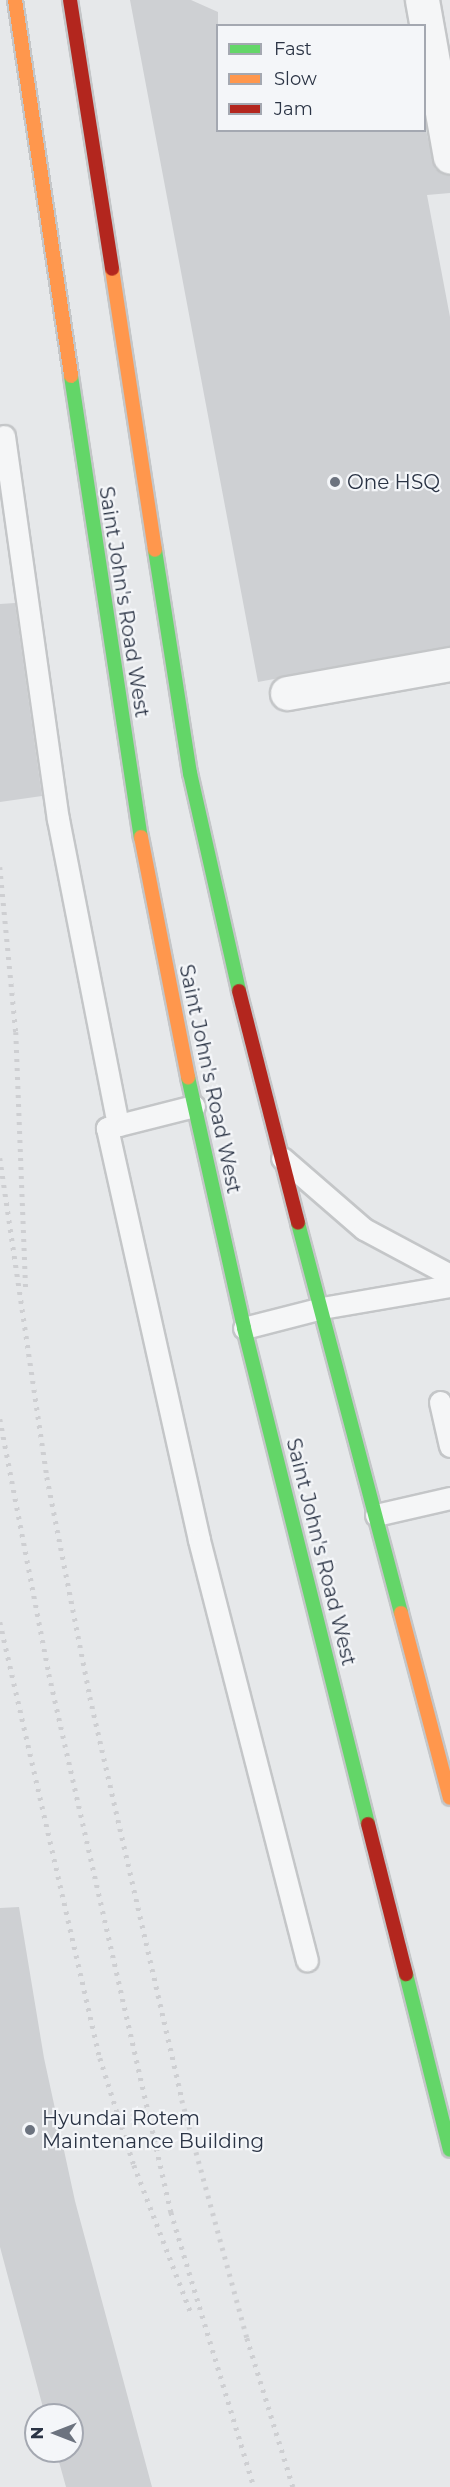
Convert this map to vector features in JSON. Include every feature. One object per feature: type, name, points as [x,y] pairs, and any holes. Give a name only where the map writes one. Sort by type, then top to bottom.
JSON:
[{"type":"main road","name":"Saint John's Road West","points":[[15,0],[142,847],[194,1106],[244,1328],[450,2150]]},
{"type":"main road","name":"Saint John's Road West","points":[[70,0],[190,773],[247,1029],[450,1798]]},
{"type":"street","points":[[422,0],[450,157]]},
{"type":"street","points":[[287,693],[450,664]]},
{"type":"lane","points":[[4,436],[58,819],[118,1125]]},
{"type":"lane","points":[[194,1106],[107,1128],[199,1540],[307,1960]]},
{"type":"lane","points":[[282,1157],[364,1229],[450,1275]]},
{"type":"lane","points":[[244,1328],[322,1308],[450,1286]]},
{"type":"lane","points":[[440,1402],[450,1446]]},
{"type":"lane","points":[[376,1515],[450,1498]]},
{"type":"building","name":"One HSQ","points":[[130,0],[191,0],[218,12],[216,132],[426,132],[426,130],[435,169],[450,175],[450,193],[427,195],[450,317],[450,646],[258,682]]},
{"type":"building","points":[[15,603],[42,796],[0,802],[0,604]]},
{"type":"building","name":"Hyundai Rotem Maintenance Building","points":[[19,1907],[44,2058],[75,2201],[152,2487],[66,2487],[59,2463],[84,2463],[84,2403],[42,2403],[0,2247],[0,1908]]},
{"type":"railway","points":[[0,867],[16,1032],[26,1289]]},
{"type":"railway","points":[[0,1158],[47,1477],[90,1697],[182,2100],[247,2338],[293,2487]]},
{"type":"railway","points":[[0,1419],[49,1674],[171,2212],[254,2487]]},
{"type":"railway","points":[[0,1622],[100,2058],[134,2165],[192,2315]]},
{"type":"traffic: fast","points":[[71,376],[141,837]]},
{"type":"traffic: fast","points":[[155,550],[190,773],[239,991]]},
{"type":"traffic: fast","points":[[188,1077],[244,1328],[368,1824]]},
{"type":"traffic: fast","points":[[298,1223],[401,1613]]},
{"type":"traffic: fast","points":[[406,1974],[450,2150]]},
{"type":"traffic: slow","points":[[15,0],[71,376]]},
{"type":"traffic: slow","points":[[112,269],[155,550]]},
{"type":"traffic: slow","points":[[141,837],[188,1077]]},
{"type":"traffic: slow","points":[[401,1613],[450,1798]]},
{"type":"traffic: jam","points":[[70,0],[112,269]]},
{"type":"traffic: jam","points":[[239,991],[298,1223]]},
{"type":"traffic: jam","points":[[368,1824],[406,1974]]},
{"type":"place","name":"One HSQ","points":[[335,482]]},
{"type":"place","name":"Hyundai Rotem Maintenance Building","points":[[30,2130]]}]
